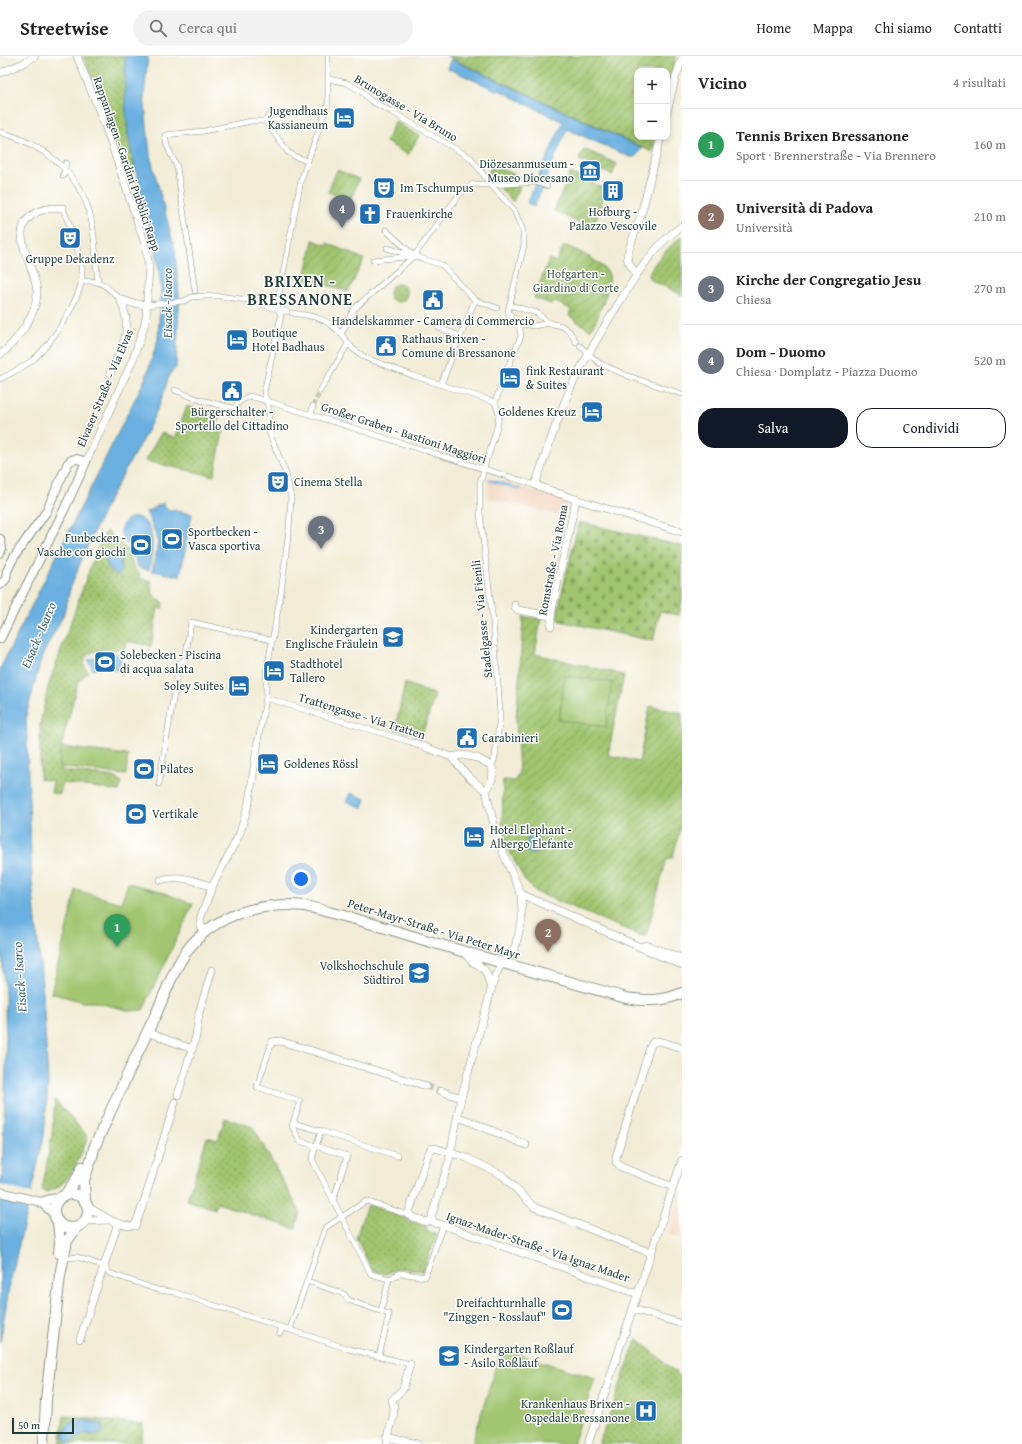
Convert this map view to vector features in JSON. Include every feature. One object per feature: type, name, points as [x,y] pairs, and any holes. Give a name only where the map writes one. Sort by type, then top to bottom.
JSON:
[{"type":"main road","name":"Peter-Mayr-Straße - Via Peter Mayr","points":[[94,1148],[121,1086],[179,963],[193,943],[205,932],[226,918],[245,911],[274,906],[302,906],[344,916],[626,998],[659,1000],[682,993]]},
{"type":"main road","points":[[60,1275],[58,1258],[60,1232],[56,1219],[55,1206],[78,1177],[87,1155],[94,1148]]},
{"type":"main road","points":[[44,1444],[46,1400],[60,1275],[67,1241],[87,1216],[84,1180],[94,1148]]},
{"type":"main road","points":[[62,1197],[73,1195],[78,1196],[86,1204]]},
{"type":"main road","points":[[56,1219],[62,1225],[69,1228],[81,1224]]},
{"type":"street","points":[[0,73],[24,63],[36,56]]},
{"type":"street","name":"Rappanlagen - Gardini Pubblici Rapp","points":[[77,56],[104,123],[146,247],[149,266],[151,305]]},
{"type":"street","points":[[205,932],[201,926],[200,919],[212,887],[238,839],[246,813],[266,698],[266,674],[271,640],[281,593],[289,529],[291,498],[286,474],[269,432],[269,410],[264,392],[281,316],[277,305],[301,180],[328,104],[328,56]]},
{"type":"street","points":[[670,104],[678,80],[682,59]]},
{"type":"street","name":"Brunogasse - Via Bruno","points":[[329,79],[347,83],[361,90],[371,101],[471,158],[491,186]]},
{"type":"street","points":[[195,291],[177,167],[167,146],[165,135],[204,131],[251,121],[265,121],[271,114]]},
{"type":"street","points":[[265,121],[288,152],[307,162]]},
{"type":"street","points":[[0,132],[29,143],[52,156],[58,163],[65,166],[71,174],[85,201],[90,215],[94,233],[98,282]]},
{"type":"street","points":[[636,275],[628,261],[627,255],[641,215],[660,140]]},
{"type":"street","points":[[63,176],[65,166]]},
{"type":"street","points":[[343,336],[354,309],[414,256],[459,195],[473,184],[491,186],[535,182],[545,186]]},
{"type":"street","points":[[491,186],[514,210],[523,231],[524,245],[508,312]]},
{"type":"street","points":[[0,355],[18,336],[31,316],[35,306],[37,293],[35,280],[21,233],[25,223],[35,214],[43,210],[63,208],[80,257],[81,282],[63,323],[43,349],[28,363],[0,379]]},
{"type":"street","points":[[535,485],[572,386],[588,354],[636,275],[656,249],[682,226]]},
{"type":"street","points":[[386,230],[414,256]]},
{"type":"street","points":[[120,299],[131,303],[151,305],[184,301],[198,296],[219,296],[247,300],[290,313],[318,318],[329,322],[343,336],[348,344],[366,358],[495,402],[521,336],[519,324],[508,312],[475,300],[442,265],[387,248]]},
{"type":"street","points":[[374,260],[414,256]]},
{"type":"street","points":[[81,282],[90,280],[106,286],[120,299],[125,310],[127,322],[124,342],[110,373]]},
{"type":"street","points":[[441,384],[475,300]]},
{"type":"street","name":"Elvaser Straße - Via Elvas","points":[[0,585],[6,579],[14,557],[46,512],[68,463],[71,459],[76,458],[86,462],[133,359],[151,305]]},
{"type":"street","points":[[509,305],[537,313],[549,323]]},
{"type":"street","points":[[519,324],[534,326],[549,323],[562,326],[570,332],[576,342]]},
{"type":"street","points":[[439,328],[460,336]]},
{"type":"street","points":[[320,391],[348,344]]},
{"type":"street","points":[[580,346],[598,363],[628,376],[682,394]]},
{"type":"street","name":"Großer Graben - Bastioni Maggiori","points":[[175,390],[232,408],[235,408],[238,403],[249,396],[311,414],[535,485]]},
{"type":"street","name":"Stadelgasse - Via Fienili","points":[[492,766],[495,757],[500,715],[493,622],[480,513],[480,483],[497,426],[499,414],[495,402]]},
{"type":"street","points":[[311,414],[313,406]]},
{"type":"street","points":[[0,639],[86,462]]},
{"type":"street","name":"Romstraße - Via Roma","points":[[535,485],[682,532]]},
{"type":"street","name":"Romstraße - Via Roma","points":[[551,626],[551,616],[576,499]]},
{"type":"street","points":[[0,539],[2,548],[0,554]]},
{"type":"street","points":[[515,605],[515,608],[518,610],[551,616]]},
{"type":"street","points":[[159,784],[179,663],[184,660],[191,622],[271,640]]},
{"type":"street","name":"Trattengasse - Via Tratten","points":[[266,698],[414,743],[451,757],[470,778],[486,791]]},
{"type":"street","name":"Trattengasse - Via Tratten","points":[[451,757],[462,755],[477,758],[492,766]]},
{"type":"street","points":[[432,1220],[432,1215],[451,1153],[461,1098],[495,976],[502,963],[510,956],[515,947],[522,921],[520,894],[502,850],[493,822],[486,791],[494,774],[492,766]]},
{"type":"street","points":[[161,880],[168,877],[193,881],[212,887]]},
{"type":"street","points":[[520,894],[640,948],[682,965]]},
{"type":"street","points":[[640,948],[646,945],[682,958]]},
{"type":"street","points":[[464,952],[472,962],[479,965],[486,972],[491,990]]},
{"type":"street","points":[[178,1095],[196,1036],[199,1014],[212,970]]},
{"type":"street","points":[[147,1032],[192,1049]]},
{"type":"street","points":[[334,1201],[347,1156],[300,1140],[292,1126],[300,1101],[257,1087],[272,1042],[280,1041],[426,1086]]},
{"type":"street","points":[[673,1187],[621,1167],[616,1162],[616,1157],[650,1047],[653,1042],[659,1041],[682,1048]]},
{"type":"street","points":[[441,1091],[461,1098]]},
{"type":"street","points":[[86,1204],[110,1220],[135,1226],[175,1102]]},
{"type":"street","points":[[458,1118],[464,1119],[526,1145]]},
{"type":"street","points":[[293,1123],[398,1156]]},
{"type":"street","points":[[321,1132],[312,1159],[371,1274],[390,1279]]},
{"type":"street","points":[[290,1330],[325,1228],[366,1201],[408,1215],[428,1154],[431,1149],[435,1148],[467,1158],[502,1174],[534,1207],[651,1254]]},
{"type":"street","points":[[588,1444],[682,1160]]},
{"type":"street","points":[[0,1192],[38,1201],[62,1197]]},
{"type":"street","points":[[38,1201],[56,1219]]},
{"type":"street","name":"Ignaz-Mader-Straße - Via Ignaz Mader","points":[[408,1215],[426,1222],[432,1220],[435,1223],[638,1294]]},
{"type":"street","points":[[81,1224],[110,1220]]},
{"type":"street","points":[[80,1339],[118,1223]]},
{"type":"street","points":[[381,1311],[390,1279],[400,1273],[425,1277],[443,1225]]},
{"type":"street","points":[[69,1258],[77,1257],[104,1266],[109,1273],[158,1290],[173,1292],[281,1330],[290,1330],[349,1349],[410,1364],[403,1389],[392,1400],[394,1411],[387,1440],[418,1444]]},
{"type":"street","points":[[307,1281],[344,1294],[348,1300],[389,1314],[379,1356]]},
{"type":"street","points":[[633,1309],[682,1324]]},
{"type":"shaded area","points":[[489,477],[568,501],[565,517],[488,498]]},
{"type":"shaded area","points":[[682,1204],[682,1239],[668,1235],[676,1209]]},
{"type":"green space","points":[[83,56],[125,56],[127,114],[135,171],[122,174],[95,83]]},
{"type":"green space","points":[[447,56],[676,56],[670,81],[670,68],[634,68],[634,140],[655,140],[652,152]]},
{"type":"green space","points":[[395,121],[419,136],[408,155],[386,142]]},
{"type":"green space","points":[[584,149],[617,164],[612,175],[579,160]]},
{"type":"green space","points":[[492,165],[518,176],[519,179],[492,181],[488,174]]},
{"type":"green space","points":[[337,170],[359,179],[350,201],[328,192]]},
{"type":"green space","points":[[570,173],[601,187],[604,193],[593,229],[554,211]]},
{"type":"green space","points":[[520,187],[513,202],[500,188]]},
{"type":"green space","points":[[682,236],[682,295],[651,280],[648,276],[657,260]]},
{"type":"green space","points":[[313,240],[326,245],[327,243],[364,259],[348,292],[343,290],[343,288],[341,290],[333,287],[334,285],[332,285],[332,287],[324,284],[323,282],[322,284],[314,281],[313,278],[312,280],[305,279]]},
{"type":"green space","name":"Hofgarten - Giardino di Corte","points":[[566,246],[577,250],[597,262],[607,271],[609,275],[609,285],[603,302],[604,304],[602,305],[597,319],[590,330],[569,316],[571,309],[553,301],[551,304],[534,298],[549,259],[556,262],[563,247]]},
{"type":"green space","points":[[394,284],[402,284],[407,289],[405,300],[402,302],[394,302],[389,297],[389,289]]},
{"type":"green space","points":[[187,406],[220,417],[217,425],[224,428],[214,476],[145,461],[161,433],[175,438]]},
{"type":"green space","points":[[579,522],[682,546],[682,600],[679,615],[660,611],[653,641],[560,621],[557,617]]},
{"type":"green space","points":[[107,530],[130,554],[133,567],[140,574],[139,578],[151,581],[153,594],[163,602],[162,609],[158,608],[151,646],[127,641],[124,650],[109,649],[98,651],[89,654],[86,657],[84,664],[88,672],[78,682],[61,747],[59,767],[64,771],[114,777],[122,782],[119,791],[63,783],[60,794],[51,793],[53,781],[40,779],[40,725],[48,687],[93,559]]},
{"type":"green space","points":[[523,617],[541,619],[535,654],[624,675],[608,755],[639,762],[650,706],[682,713],[682,820],[673,857],[666,861],[647,933],[644,937],[536,892],[525,881],[509,850],[502,830],[503,780],[515,781],[519,772],[516,719]]},
{"type":"green space","points":[[565,676],[612,682],[606,727],[559,720]]},
{"type":"green space","points":[[405,683],[435,695],[422,735],[395,729]]},
{"type":"green space","points":[[61,747],[128,755],[126,775],[59,767]]},
{"type":"green space","points":[[128,883],[159,891],[193,904],[143,1010],[131,1011],[94,1002],[83,1002],[51,993],[76,890],[121,903]]},
{"type":"green space","points":[[55,1100],[88,1137],[73,1171],[61,1185],[44,1192],[42,1190],[52,1135]]},
{"type":"green space","points":[[225,1118],[253,1127],[300,1212],[295,1229],[217,1203],[215,1209],[187,1200],[207,1137],[218,1140]]},
{"type":"green space","points":[[369,1205],[427,1227],[426,1231],[437,1235],[423,1271],[401,1268],[385,1274],[372,1270],[356,1238],[366,1207]]},
{"type":"green space","name":"Krankenhaus Brixen - Ospedale Bressanone","points":[[637,1338],[682,1378],[682,1444],[599,1444]]},
{"type":"green space","points":[[501,1349],[595,1378],[573,1444],[472,1444]]},
{"type":"green space","points":[[64,1416],[143,1424],[141,1444],[60,1444]]},
{"type":"water","name":"Eisack - Isarco","points":[[125,56],[148,56],[144,96],[150,155],[175,250],[179,294],[176,368],[170,373],[160,404],[146,433],[108,501],[84,554],[71,586],[63,616],[42,656],[26,716],[32,880],[43,994],[48,1082],[44,1136],[9,1288],[0,1343],[0,1182],[2,1178],[6,1064],[5,994],[0,930],[0,669],[146,377],[158,339],[161,288],[157,256],[128,135],[125,98]]},
{"type":"water","points":[[451,59],[642,148],[635,157],[630,157],[567,129],[534,207],[527,203],[563,122],[499,90],[498,91],[447,68]]},
{"type":"water","name":"Sportbecken - Vasca sportiva","points":[[163,503],[166,509],[192,514],[180,576],[152,571],[158,543],[146,512]]},
{"type":"water","name":"Funbecken - Vasche con giochi","points":[[135,517],[142,520],[150,531],[152,547],[149,570],[141,569],[137,566],[133,550],[121,534],[125,521]]},
{"type":"water","points":[[114,551],[121,557],[121,572],[117,575],[110,570],[106,563],[107,555]]},
{"type":"water","name":"Solebecken - Piscina di acqua salata","points":[[105,654],[123,654],[118,670],[113,670],[113,664],[93,670],[88,660]]},
{"type":"water","points":[[350,793],[366,799],[363,808],[346,801]]},
{"type":"water","points":[[530,835],[535,835],[539,838],[535,845],[538,851],[534,854],[527,852],[528,838]]},
{"type":"water","points":[[83,1420],[102,1424],[103,1433],[97,1435],[83,1434],[68,1443],[64,1438],[65,1429],[73,1422]]},
{"type":"pier","points":[[0,1185],[33,1194],[29,1208],[0,1200]]},
{"type":"waterway","points":[[489,480],[520,489]]},
{"type":"tunnel","points":[[313,406],[320,391]]},
{"type":"tunnel","points":[[426,1086],[441,1091]]},
{"type":"place","name":"Jugendhaus Kassianeum","points":[[344,118]]},
{"type":"place","name":"Diözesanmuseum - Museo Diocesano","points":[[590,171]]},
{"type":"place","name":"Im Tschumpus","points":[[384,188]]},
{"type":"place","name":"Hofburg - Palazzo Vescovile","points":[[613,191]]},
{"type":"place","name":"Frauenkirche","points":[[370,214]]},
{"type":"place","name":"Dom - Duomo","points":[[342,228]]},
{"type":"place","name":"Gruppe Dekadenz","points":[[70,238]]},
{"type":"place","name":"Handelskammer - Camera di Commercio","points":[[433,300]]},
{"type":"place","name":"Boutique Hotel Badhaus","points":[[237,340]]},
{"type":"place","name":"Rathaus Brixen - Comune di Bressanone","points":[[386,346]]},
{"type":"place","name":"fink Restaurant & Suites","points":[[510,378]]},
{"type":"place","name":"Bürgerschalter - Sportello del Cittadino","points":[[232,391]]},
{"type":"place","name":"Goldenes Kreuz","points":[[592,412]]},
{"type":"place","name":"Cinema Stella","points":[[278,482]]},
{"type":"place","name":"Sportbecken - Vasca sportiva","points":[[172,539]]},
{"type":"place","name":"Funbecken - Vasche con giochi","points":[[141,545]]},
{"type":"place","name":"Kirche der Congregatio Jesu","points":[[321,549]]},
{"type":"place","name":"Kindergarten Englische Fräulein","points":[[393,637]]},
{"type":"place","name":"Solebecken - Piscina di acqua salata","points":[[105,662]]},
{"type":"place","name":"Stadthotel Tallero","points":[[274,671]]},
{"type":"place","name":"Soley Suites","points":[[239,686]]},
{"type":"place","name":"Carabinieri","points":[[467,738]]},
{"type":"place","name":"Goldenes Rössl","points":[[268,764]]},
{"type":"place","name":"Pilates","points":[[144,769]]},
{"type":"place","name":"Vertikale","points":[[136,814]]},
{"type":"place","name":"Hotel Elephant - Albergo Elefante","points":[[474,837]]},
{"type":"place","name":"Tennis Brixen Bressanone","points":[[117,947]]},
{"type":"place","name":"Università di Padova","points":[[548,952]]},
{"type":"place","name":"Volkshochschule Südtirol","points":[[419,973]]},
{"type":"place","name":"Dreifachturnhalle \"Zinggen - Rosslauf\"","points":[[562,1310]]},
{"type":"place","name":"Kindergarten Roßlauf - Asilo Roßlauf","points":[[449,1356]]},
{"type":"place","name":"Krankenhaus Brixen - Ospedale Bressanone","points":[[646,1411]]},
{"type":"district","name":"BRIXEN - BRESSANONE","points":[[300,290]]}]
